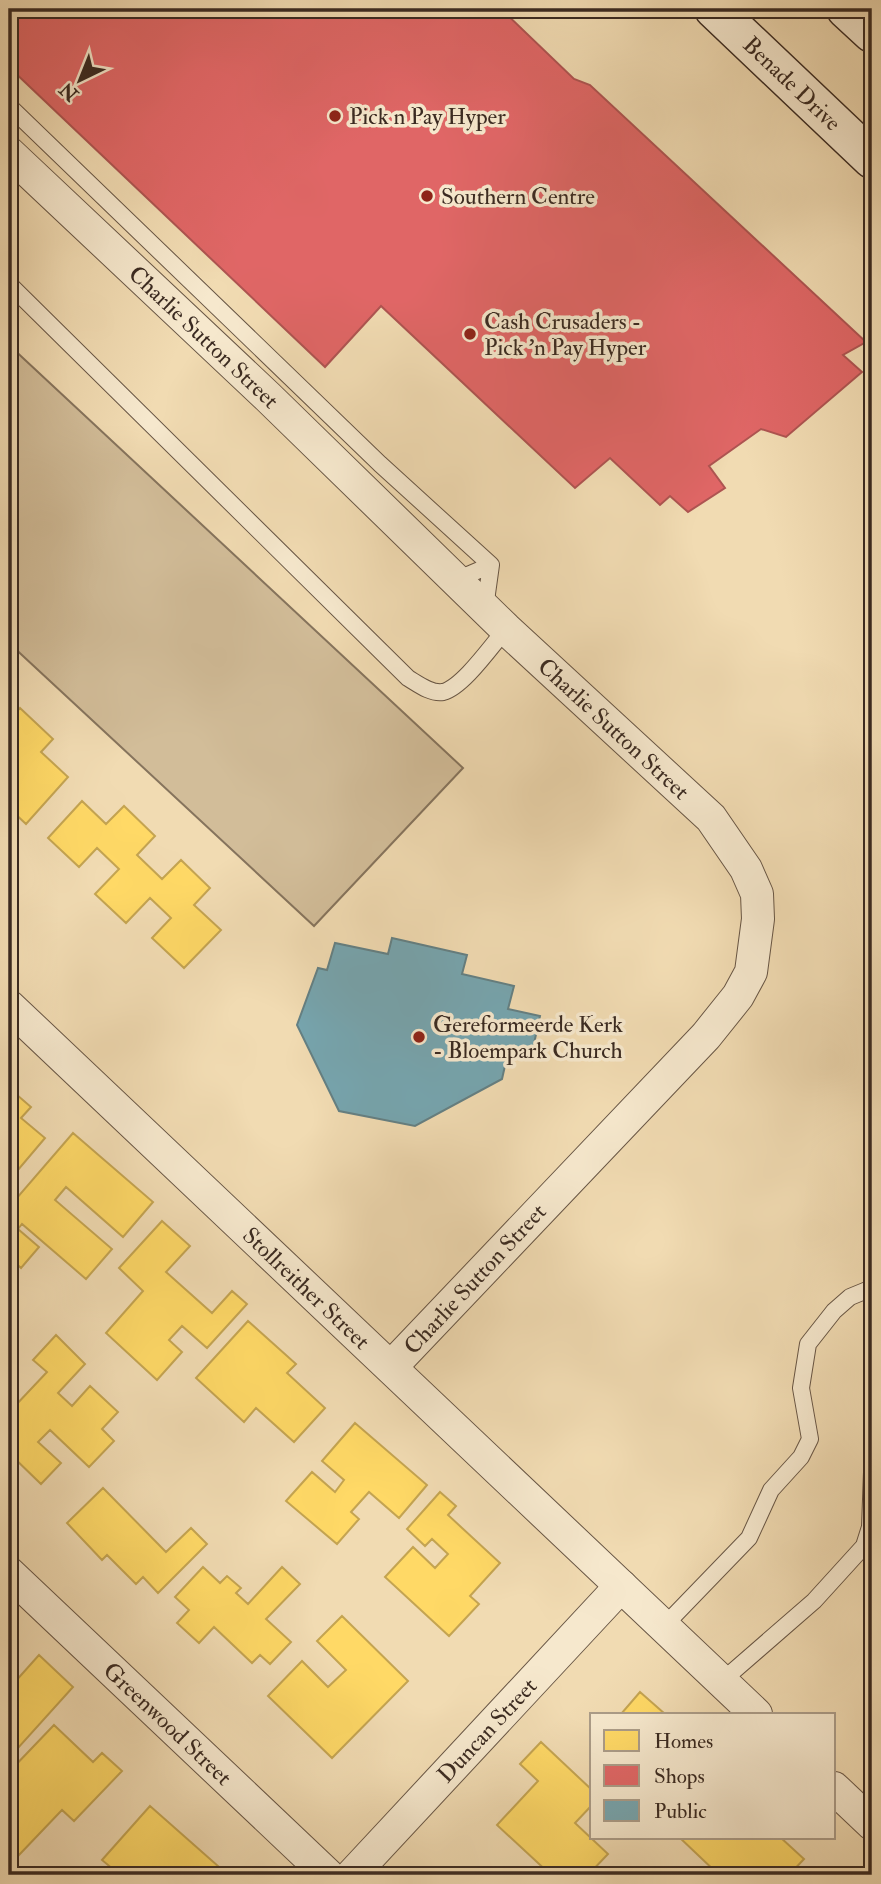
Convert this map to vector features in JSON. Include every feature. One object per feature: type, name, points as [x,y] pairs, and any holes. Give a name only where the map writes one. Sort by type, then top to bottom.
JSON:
[{"type":"street","name":"Benade Drive","points":[[714,9],[872,159]]},
{"type":"street","points":[[846,9],[872,33]]},
{"type":"street","name":"Charlie Sutton Street","points":[[9,153],[268,397],[496,619],[711,818],[746,869],[757,894],[756,946],[751,972],[738,996],[706,1036],[391,1367]]},
{"type":"street","name":"Stollreither Street","points":[[9,1006],[755,1713]]},
{"type":"street","name":"Greenwood Street","points":[[9,1573],[327,1875]]},
{"type":"street","name":"Duncan Street","points":[[352,1875],[621,1586]]},
{"type":"street","points":[[836,1790],[872,1825]]},
{"type":"lane","points":[[9,106],[380,464],[491,565],[496,619],[457,686],[442,692],[425,688],[408,678],[9,284]]},
{"type":"lane","points":[[456,580],[491,565]]},
{"type":"lane","points":[[664,1626],[749,1538],[771,1490],[801,1457],[810,1439],[801,1388],[807,1344],[850,1297],[867,1290],[872,1291]]},
{"type":"lane","points":[[722,1681],[814,1601],[864,1546],[870,1527],[872,1472]]},
{"type":"shaded area","points":[[9,345],[463,768],[314,926],[9,643]]},
{"type":"building: Homes","points":[[20,708],[53,739],[41,752],[68,777],[26,824],[9,808],[9,781],[15,774],[9,768],[9,720]]},
{"type":"building: Homes","points":[[82,801],[106,824],[124,806],[155,836],[137,855],[162,879],[181,860],[210,888],[194,905],[221,930],[184,968],[152,938],[171,918],[150,898],[126,923],[95,894],[119,869],[97,848],[79,867],[48,838]]},
{"type":"building: Homes","points":[[9,1088],[31,1107],[21,1118],[45,1138],[12,1177],[9,1174]]},
{"type":"building: Homes","points":[[73,1133],[153,1202],[123,1237],[66,1187],[55,1200],[112,1249],[86,1279],[22,1224],[18,1229],[39,1247],[21,1268],[9,1257],[9,1207]]},
{"type":"building: Homes","points":[[162,1221],[190,1246],[166,1272],[212,1313],[232,1291],[247,1304],[207,1348],[182,1326],[169,1340],[182,1352],[157,1380],[106,1333],[143,1291],[119,1268]]},
{"type":"building: Homes","points":[[248,1321],[296,1364],[287,1373],[325,1408],[294,1442],[256,1408],[244,1422],[196,1378]]},
{"type":"building: Homes","points":[[56,1335],[85,1364],[58,1393],[72,1406],[90,1386],[118,1412],[102,1429],[114,1441],[89,1467],[50,1430],[38,1442],[61,1463],[41,1484],[9,1453],[9,1402],[14,1407],[47,1372],[33,1360]]},
{"type":"building: Homes","points":[[355,1423],[427,1485],[399,1518],[369,1492],[351,1512],[359,1519],[337,1544],[286,1501],[312,1472],[335,1492],[344,1480],[322,1461]]},
{"type":"building: Homes","points":[[103,1488],[166,1552],[191,1528],[207,1544],[158,1593],[143,1577],[136,1584],[107,1555],[102,1560],[67,1523]]},
{"type":"building: Homes","points":[[440,1492],[456,1506],[448,1515],[500,1563],[470,1596],[479,1604],[449,1636],[385,1577],[413,1547],[435,1568],[448,1554],[432,1539],[425,1546],[407,1529]]},
{"type":"building: Homes","points":[[203,1567],[220,1583],[227,1576],[241,1588],[236,1593],[248,1604],[282,1567],[300,1584],[266,1619],[291,1642],[270,1664],[260,1655],[252,1663],[214,1627],[199,1643],[177,1623],[189,1610],[175,1597]]},
{"type":"building: Homes","points":[[342,1616],[408,1681],[332,1758],[268,1696],[302,1661],[328,1687],[346,1670],[317,1641]]},
{"type":"building: Homes","points":[[39,1655],[73,1687],[9,1758],[9,1678],[14,1683]]},
{"type":"building: Homes","points":[[640,1692],[664,1713],[622,1713]]},
{"type":"building: Homes","points":[[54,1725],[93,1762],[102,1753],[122,1771],[74,1821],[62,1810],[19,1855],[9,1845],[9,1772]]},
{"type":"building: Homes","points":[[541,1742],[590,1788],[590,1807],[575,1823],[608,1854],[588,1875],[551,1875],[497,1825],[538,1781],[520,1764]]},
{"type":"building: Homes","points":[[150,1806],[227,1874],[120,1875],[102,1860]]},
{"type":"building: Homes","points":[[681,1839],[782,1839],[804,1859],[789,1875],[719,1875]]},
{"type":"building: Shops","name":"Southern Centre","points":[[9,9],[501,9],[574,79],[590,85],[866,342],[843,355],[862,372],[786,437],[761,429],[709,466],[725,488],[688,512],[670,496],[660,505],[610,458],[575,488],[381,306],[325,367],[9,67]]},
{"type":"building: Public","name":"Gereformeerde Kerk - Bloempark Church","points":[[392,938],[467,955],[462,974],[514,986],[508,1009],[540,1016],[532,1053],[509,1048],[502,1079],[415,1126],[339,1111],[297,1025],[318,968],[327,970],[335,943],[388,954]]},
{"type":"place","name":"Pick n Pay Hyper","points":[[335,116]]},
{"type":"place","name":"Southern Centre","points":[[427,196]]},
{"type":"place","name":"Cash Crusaders - Pick 'n Pay Hyper","points":[[470,334]]},
{"type":"place","name":"Gereformeerde Kerk - Bloempark Church","points":[[419,1037]]}]
